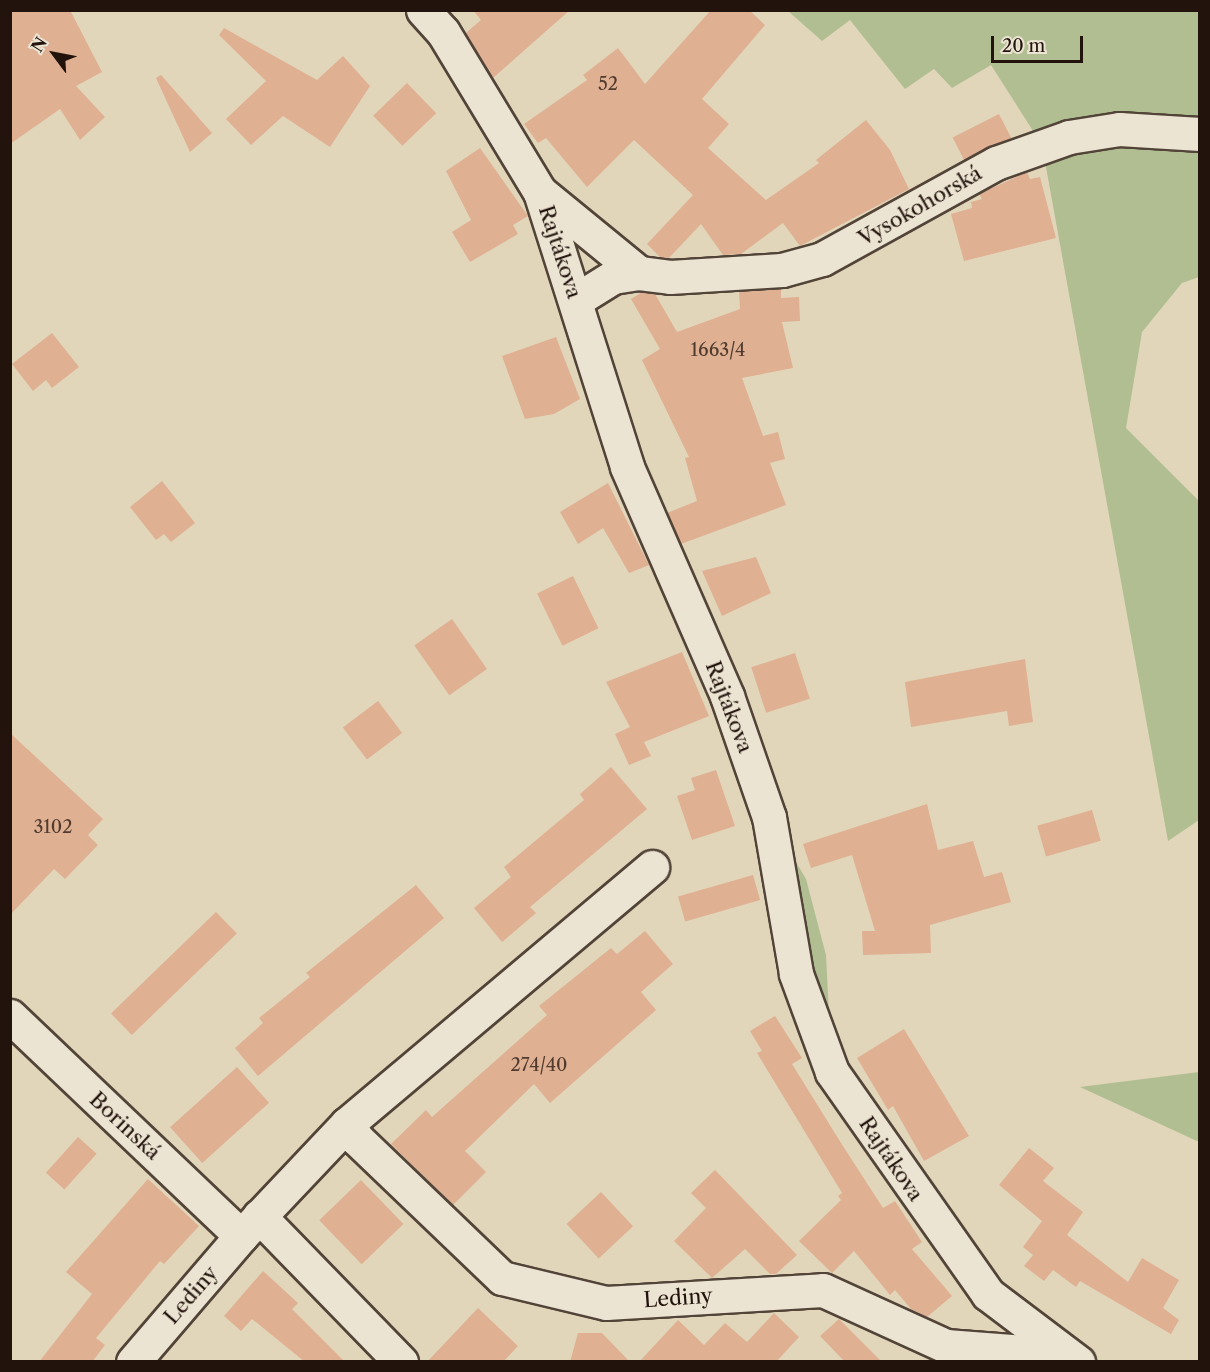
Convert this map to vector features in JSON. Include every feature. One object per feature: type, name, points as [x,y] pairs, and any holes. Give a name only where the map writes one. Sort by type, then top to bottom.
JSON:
[{"type":"street","name":"Rajtákova","points":[[423,10],[443,32],[540,192],[627,467],[727,696],[769,818],[796,974],[832,1072],[924,1208],[988,1294],[1068,1359]]},
{"type":"street","name":"Vysokohorská","points":[[576,300],[613,277],[639,273],[670,277],[782,270],[822,260],[860,242],[963,181],[1042,145],[1119,129],[1200,134]]},
{"type":"street","points":[[540,192],[639,273]]},
{"type":"street","name":"Lediny","points":[[133,1362],[250,1226],[347,1124],[652,867]]},
{"type":"street","name":"Borinská","points":[[10,1016],[401,1362]]},
{"type":"street","name":"Lediny","points":[[347,1124],[357,1139],[502,1278],[606,1303],[823,1290],[946,1346],[1068,1359]]},
{"type":"green space","points":[[788,11],[1199,11],[1199,277],[1182,283],[1142,332],[1126,428],[1199,501],[1199,820],[1168,841],[1042,145],[991,65],[952,88],[934,69],[905,89],[850,20],[822,41]]},
{"type":"green space","points":[[769,817],[806,879],[826,955],[832,1072]]},
{"type":"green space","points":[[1199,1072],[1199,1142],[1080,1087]]},
{"type":"building","points":[[10,10],[70,10],[102,72],[76,86],[105,117],[80,140],[60,109],[10,144]]},
{"type":"building","points":[[473,10],[570,10],[493,78],[466,33],[481,20]]},
{"type":"building","points":[[711,10],[749,10],[765,25],[702,99],[729,124],[708,148],[766,200],[819,163],[816,160],[866,120],[890,150],[909,189],[800,246],[783,223],[741,254],[723,255],[701,224],[669,258],[660,257],[647,244],[693,195],[634,140],[587,187],[546,138],[538,143],[524,124],[587,80],[583,75],[618,48],[645,84]]},
{"type":"building","points":[[224,28],[317,80],[343,56],[370,86],[330,147],[283,116],[251,145],[226,119],[266,81],[219,35]]},
{"type":"building","points":[[161,75],[212,133],[190,152],[156,78]]},
{"type":"building","points":[[407,83],[436,113],[402,146],[373,116]]},
{"type":"building","points":[[999,114],[1011,138],[965,162],[953,138]]},
{"type":"building","points":[[480,148],[528,216],[513,225],[518,234],[470,262],[452,232],[471,220],[446,171]]},
{"type":"building","points":[[1027,172],[1030,179],[1040,177],[1056,238],[964,261],[951,214],[972,208],[971,202],[982,199],[979,194]]},
{"type":"building","points":[[781,289],[781,298],[799,297],[800,321],[782,322],[793,368],[742,378],[763,436],[778,432],[785,459],[770,463],[786,505],[681,544],[667,513],[697,501],[685,458],[689,457],[642,360],[660,349],[631,299],[642,292],[655,294],[677,332],[740,309],[739,291]]},
{"type":"building","points":[[52,333],[79,367],[52,388],[46,380],[33,391],[12,364]]},
{"type":"building","points":[[556,337],[580,399],[554,414],[525,419],[502,356]]},
{"type":"building","points":[[162,481],[195,523],[171,542],[164,534],[156,540],[130,507]]},
{"type":"building","points":[[608,483],[649,565],[629,573],[603,528],[578,544],[560,512]]},
{"type":"building","points":[[756,557],[771,593],[722,616],[702,571]]},
{"type":"building","points":[[573,576],[598,628],[562,646],[537,594]]},
{"type":"building","points":[[452,619],[487,669],[449,695],[414,645]]},
{"type":"building","points":[[682,652],[709,716],[644,742],[651,756],[629,765],[615,734],[630,727],[606,682]]},
{"type":"building","points":[[795,653],[810,699],[766,713],[751,667]]},
{"type":"building","points":[[1025,659],[1033,722],[1009,726],[1007,711],[911,727],[905,682]]},
{"type":"building","points":[[378,701],[402,733],[367,759],[343,727]]},
{"type":"building","points":[[10,733],[103,819],[88,835],[98,845],[65,879],[54,869],[10,915]]},
{"type":"building","points":[[611,767],[647,809],[530,907],[536,913],[502,942],[474,908],[511,877],[504,867],[584,800],[580,794]]},
{"type":"building","points":[[716,770],[735,826],[692,840],[677,796],[695,790],[691,778]]},
{"type":"building","points":[[927,804],[938,850],[973,841],[984,877],[1002,872],[1011,902],[930,925],[931,953],[863,955],[862,931],[875,931],[852,855],[811,868],[803,844]]},
{"type":"building","points":[[1092,810],[1101,841],[1046,856],[1037,826]]},
{"type":"building","points":[[753,875],[760,900],[685,921],[678,896]]},
{"type":"building","points":[[416,885],[444,918],[258,1076],[235,1048],[263,1023],[259,1018],[310,977],[306,973]]},
{"type":"building","points":[[216,912],[237,934],[132,1035],[111,1013]]},
{"type":"building","points":[[645,931],[673,964],[641,992],[656,1010],[550,1103],[534,1084],[465,1151],[486,1172],[453,1205],[391,1144],[426,1110],[432,1117],[547,1015],[539,1006],[611,948],[617,954]]},
{"type":"building","points":[[775,1016],[802,1058],[792,1064],[841,1143],[883,1208],[895,1201],[922,1242],[912,1249],[952,1296],[927,1317],[911,1309],[895,1290],[890,1295],[854,1251],[832,1273],[799,1241],[841,1200],[838,1196],[842,1193],[757,1053],[762,1051],[750,1031]]},
{"type":"building","points":[[904,1029],[969,1136],[924,1161],[893,1106],[888,1110],[857,1058]]},
{"type":"building","points":[[237,1067],[269,1103],[202,1163],[170,1127]]},
{"type":"building","points":[[78,1137],[97,1154],[64,1189],[46,1173]]},
{"type":"building","points":[[1029,1148],[1054,1168],[1043,1181],[1083,1212],[1067,1235],[1128,1282],[1142,1258],[1179,1280],[1163,1308],[1179,1320],[1171,1334],[1080,1281],[1076,1287],[1053,1270],[1044,1281],[1024,1266],[1033,1255],[1023,1247],[1042,1221],[999,1185]]},
{"type":"building","points":[[715,1170],[797,1255],[776,1274],[770,1274],[745,1249],[712,1278],[674,1241],[706,1208],[691,1193]]},
{"type":"building","points":[[148,1179],[199,1226],[164,1264],[160,1261],[96,1338],[105,1345],[92,1362],[39,1362],[92,1294],[66,1272]]},
{"type":"building","points":[[361,1180],[403,1224],[362,1264],[319,1220]]},
{"type":"building","points":[[601,1192],[633,1226],[599,1258],[567,1224]]},
{"type":"building","points":[[263,1271],[298,1303],[292,1309],[345,1362],[305,1362],[252,1319],[241,1331],[224,1316]]},
{"type":"building","points":[[478,1308],[518,1346],[503,1362],[427,1362]]},
{"type":"building","points":[[774,1313],[799,1337],[776,1362],[639,1362],[678,1320],[704,1345],[725,1323],[747,1342]]},
{"type":"building","points":[[839,1319],[882,1362],[845,1362],[820,1336]]},
{"type":"building","points":[[578,1333],[602,1333],[630,1362],[570,1362]]}]
